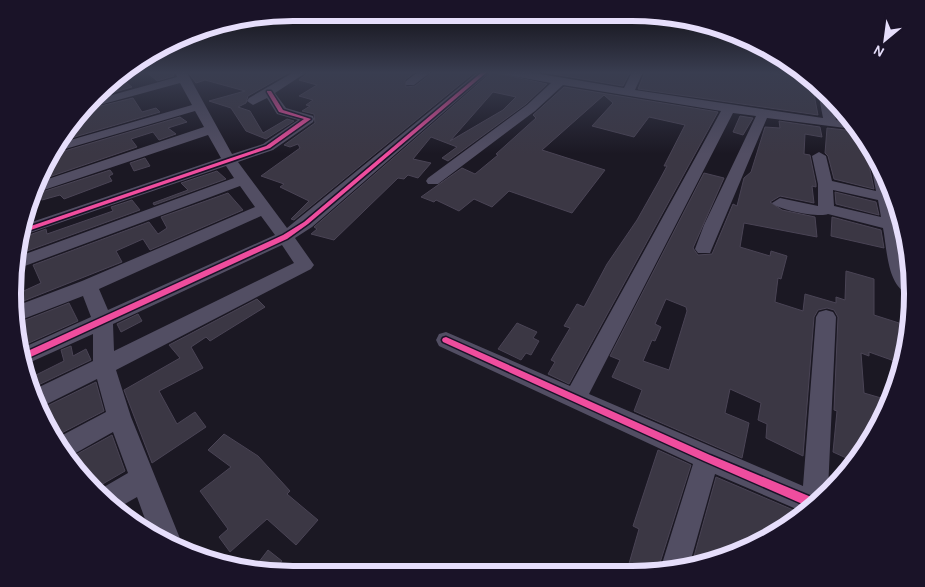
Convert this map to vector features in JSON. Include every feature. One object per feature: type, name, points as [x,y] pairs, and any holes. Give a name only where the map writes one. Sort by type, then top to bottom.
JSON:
[{"type":"street","points":[[42,397],[305,265],[228,160],[196,99]]},
{"type":"street","points":[[29,228],[268,147],[308,119],[281,111],[274,99]]},
{"type":"street","points":[[28,355],[285,237],[306,224],[452,99]]},
{"type":"street","points":[[433,181],[531,108],[537,99]]},
{"type":"street","points":[[668,99],[845,125]]},
{"type":"street","points":[[826,103],[830,123]]},
{"type":"street","points":[[65,146],[200,106]]},
{"type":"street","points":[[575,398],[729,109]]},
{"type":"street","points":[[704,249],[712,225],[763,114]]},
{"type":"street","points":[[44,185],[212,129]]},
{"type":"street","points":[[819,156],[825,184],[826,209]]},
{"type":"street","points":[[24,261],[243,180]]},
{"type":"street","points":[[825,184],[884,198]]},
{"type":"street","points":[[882,186],[903,281]]},
{"type":"street","points":[[780,203],[821,212],[826,209],[891,225]]},
{"type":"street","points":[[22,312],[89,286],[264,209]]},
{"type":"street","points":[[89,286],[103,322],[104,366],[119,417],[164,533]]},
{"type":"street","points":[[815,494],[826,317]]},
{"type":"street","points":[[446,340],[707,458],[807,501]]},
{"type":"street","points":[[67,445],[119,417]]},
{"type":"street","points":[[676,562],[707,458]]},
{"type":"street","points":[[113,497],[143,479]]},
{"type":"building","points":[[134,99],[142,112],[156,108],[160,112],[70,138],[95,107]]},
{"type":"building","points":[[247,99],[246,103],[238,107],[250,111],[263,133],[287,119],[294,121],[266,139],[246,131],[231,108],[209,101]]},
{"type":"building","points":[[311,99],[441,99],[294,220],[291,219],[309,201],[280,187],[284,184],[261,176],[300,148],[298,144],[290,147],[284,145],[315,123],[314,114],[302,111],[310,106],[306,105],[313,100]]},
{"type":"building","points":[[461,99],[487,99],[450,141],[503,110],[514,99],[531,99],[448,161],[442,158],[457,147],[431,137],[413,159],[431,163],[418,178],[408,175],[404,179],[398,178],[334,240],[311,234],[317,229],[314,227]]},
{"type":"building","points":[[550,99],[599,99],[542,150],[605,170],[572,213],[509,191],[492,207],[474,199],[459,211],[436,200],[434,202],[421,197],[462,168],[475,174],[498,155],[496,154],[536,118],[533,115]]},
{"type":"building","points":[[609,99],[640,99],[718,112],[569,384],[548,374],[555,362],[551,360],[570,328],[564,326],[577,304],[584,307],[607,264],[637,220],[667,166],[664,166],[685,125],[649,117],[634,137],[592,126],[613,103]]},
{"type":"building","points":[[710,99],[815,99],[818,115]]},
{"type":"building","points":[[740,116],[753,118],[743,135],[733,132]]},
{"type":"building","points":[[180,117],[187,122],[168,128],[176,134],[159,140],[153,132],[131,139],[137,147],[47,178],[61,152]]},
{"type":"building","points":[[779,121],[820,127],[822,137],[805,134],[804,154],[810,155],[816,184],[816,187],[812,186],[814,203],[780,196],[770,202],[782,210],[815,217],[817,237],[744,223],[740,247],[770,256],[771,251],[787,256],[781,279],[778,278],[775,302],[803,311],[805,294],[836,303],[836,297],[845,300],[846,271],[874,279],[874,315],[899,323],[901,332],[895,361],[869,352],[869,356],[861,353],[864,393],[883,398],[867,430],[847,458],[833,452],[837,411],[834,410],[838,317],[834,310],[827,308],[818,310],[814,317],[803,456],[766,438],[767,424],[758,420],[761,403],[730,389],[725,413],[749,423],[742,458],[634,411],[642,390],[612,377],[620,360],[610,356],[704,173],[724,178],[693,248],[698,255],[712,254],[733,204],[737,206],[744,178],[751,172],[765,127],[780,128]],"holes":[[[666,299],[686,307],[687,311],[669,370],[643,361],[652,340],[655,341],[661,327],[655,324]]]},
{"type":"building","points":[[827,128],[849,130],[868,160],[874,189],[834,179],[828,156],[825,153]]},
{"type":"building","points":[[145,158],[150,166],[134,171],[130,163]]},
{"type":"building","points":[[110,170],[113,174],[109,176],[112,181],[64,199],[60,195],[42,200],[41,192]]},
{"type":"building","points":[[217,171],[226,179],[154,205],[153,203],[188,190],[181,183]]},
{"type":"building","points":[[835,192],[876,202],[879,215],[836,204]]},
{"type":"building","points":[[228,193],[243,210],[150,250],[143,239],[116,251],[122,262],[21,302],[21,292],[41,283],[33,265],[149,222],[158,234],[167,228],[161,217]]},
{"type":"building","points":[[132,200],[140,210],[25,252],[27,236],[46,229],[47,234],[113,211],[111,207]]},
{"type":"building","points":[[832,217],[881,230],[884,248],[831,236]]},
{"type":"building","points":[[257,299],[265,307],[210,341],[206,337],[191,347],[203,368],[159,391],[177,424],[195,412],[206,427],[152,463],[124,390],[180,358],[169,345]]},
{"type":"building","points":[[69,303],[78,321],[26,344],[23,321]]},
{"type":"building","points":[[138,314],[142,321],[121,332],[117,324]]},
{"type":"building","points":[[517,323],[537,332],[533,338],[539,341],[531,355],[526,353],[521,360],[498,349]]},
{"type":"building","points":[[71,346],[73,356],[86,349],[91,360],[38,385],[34,376],[64,361],[61,350]]},
{"type":"building","points":[[96,382],[104,411],[60,434],[46,407]]},
{"type":"building","points":[[224,434],[258,456],[290,491],[287,494],[318,520],[296,545],[267,519],[230,552],[219,537],[228,529],[200,491],[231,467],[208,450]]},
{"type":"building","points":[[112,435],[125,471],[100,485],[75,455]]},
{"type":"building","points":[[658,450],[691,465],[660,564],[628,566],[639,529],[633,526]]},
{"type":"building","points":[[716,477],[795,511],[752,538],[693,559]]},
{"type":"building","points":[[268,550],[282,561],[279,565],[258,563]]},
{"type":"cycle path","points":[[29,228],[268,147],[308,119],[281,111],[274,99]]},
{"type":"cycle path","points":[[28,355],[285,237],[306,223],[453,99]]},
{"type":"cycle path","points":[[446,340],[707,458],[807,501]]}]
